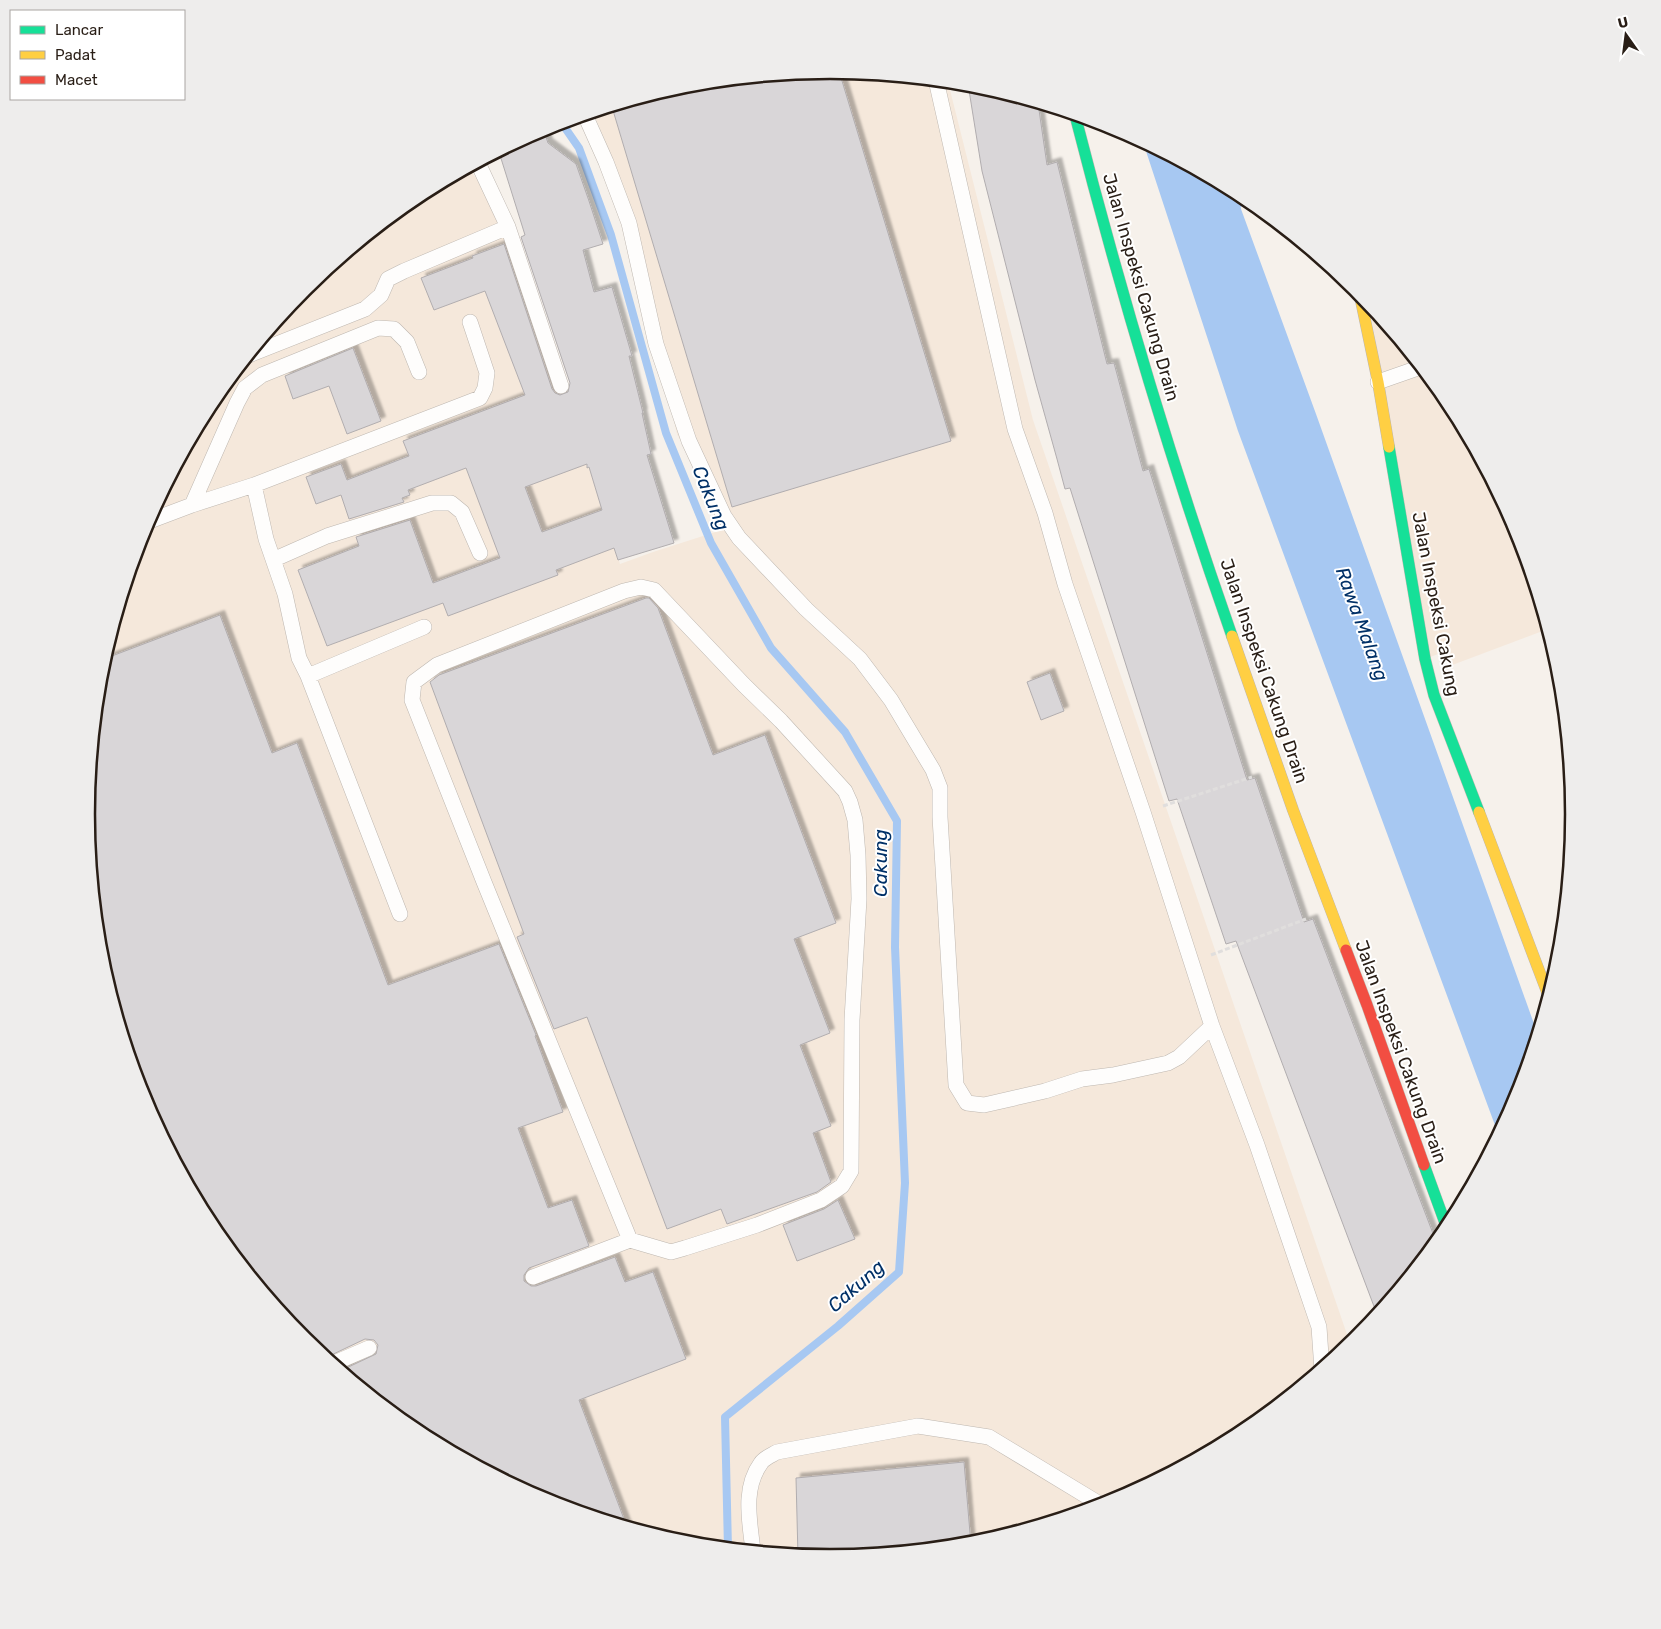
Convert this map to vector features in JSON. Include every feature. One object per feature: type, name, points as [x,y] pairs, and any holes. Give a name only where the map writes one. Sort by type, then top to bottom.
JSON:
[{"type":"street","name":"Jalan Inspeksi Cakung Drain","points":[[1078,122],[1108,246],[1180,485],[1330,910],[1372,1016],[1444,1220]]},
{"type":"street","name":"Jalan Inspeksi Cakung","points":[[1368,312],[1403,535],[1414,584],[1434,696],[1546,985]]},
{"type":"lane","points":[[938,87],[1015,429],[1045,513],[1065,584],[1143,812],[1212,1026],[1257,1145],[1318,1327],[1321,1363]]},
{"type":"lane","points":[[587,120],[606,162],[629,223],[656,344],[689,441],[724,516],[739,538],[806,609],[860,659],[891,700],[933,770],[940,788],[940,817],[956,1085],[962,1096],[968,1103],[984,1105],[1045,1091],[1082,1079],[1114,1075],[1168,1063],[1178,1057],[1212,1026]]},
{"type":"lane","points":[[480,168],[508,227],[561,386]]},
{"type":"lane","points":[[260,351],[365,309],[381,295],[388,279],[508,227]]},
{"type":"lane","points":[[158,518],[254,486],[480,398],[485,388],[487,373],[470,322]]},
{"type":"lane","points":[[192,505],[237,403],[246,388],[262,375],[378,328],[394,329],[407,342],[419,372]]},
{"type":"lane","points":[[1378,382],[1415,369]]},
{"type":"lane","points":[[254,486],[266,539],[286,594],[299,658],[308,676],[400,914]]},
{"type":"lane","points":[[274,559],[327,536],[432,503],[451,503],[462,512],[480,553]]},
{"type":"lane","points":[[533,1277],[630,1240],[671,1252],[792,1212],[822,1200],[842,1186],[851,1171],[852,1020],[859,899],[855,820],[844,791],[781,721],[744,685],[654,590],[641,587],[624,591],[437,665],[414,682],[412,700],[630,1240]]},
{"type":"lane","points":[[308,676],[424,627]]},
{"type":"lane","points":[[338,1361],[369,1348]]},
{"type":"lane","points":[[752,1546],[748,1505],[754,1476],[762,1462],[777,1452],[918,1426],[989,1437],[1094,1501]]},
{"type":"path","points":[[1143,812],[1279,768]]},
{"type":"path","points":[[1191,962],[1330,910]]},
{"type":"shaded area","points":[[782,80],[879,80],[950,89],[1033,420],[1348,1338],[1316,1368],[1278,1398],[1198,1452],[1112,1494],[1067,1511],[1021,1525],[927,1544],[879,1549],[782,1549],[734,1544],[640,1525],[594,1511],[549,1494],[505,1474],[463,1452],[383,1398],[345,1368],[277,1300],[219,1223],[193,1182],[151,1096],[134,1051],[120,1005],[109,958],[101,911],[96,863],[96,766],[101,718],[120,624],[134,578],[151,533],[193,447],[219,406],[277,329],[345,261],[422,203],[472,172],[522,246],[620,564],[728,528],[677,434],[618,173],[595,118],[640,104],[734,85]]},
{"type":"shaded area","points":[[1371,315],[1414,367],[1468,447],[1510,533],[1527,578],[1543,631],[1447,667],[1444,652],[1430,657]]},
{"type":"water","name":"Rawa Malang","points":[[1146,150],[1198,177],[1240,204],[1316,414],[1535,1026],[1510,1096],[1496,1127],[1238,431]]},
{"type":"building","points":[[841,79],[951,441],[732,507],[614,112],[687,93],[734,85],[782,80]]},
{"type":"building","points":[[969,92],[1039,109],[1047,165],[1057,162],[1107,364],[1114,363],[1143,471],[1149,469],[1247,780],[1255,778],[1304,922],[1313,919],[1434,1235],[1414,1262],[1375,1309],[1236,941],[1226,944],[1177,799],[1169,801],[1070,488],[1065,489],[1035,380],[982,171]]},
{"type":"building","points":[[546,136],[548,143],[576,164],[603,244],[583,250],[594,292],[612,287],[632,356],[629,356],[651,454],[647,455],[674,543],[618,560],[614,548],[556,570],[558,575],[448,616],[443,603],[327,646],[298,570],[359,546],[356,537],[410,520],[433,583],[500,558],[466,468],[408,490],[410,495],[402,498],[404,502],[349,519],[341,495],[316,504],[306,477],[341,464],[347,480],[409,456],[403,441],[525,395],[485,291],[434,310],[421,278],[504,244],[552,389],[560,395],[568,392],[570,383],[521,237],[525,235],[501,157]],"holes":[[[587,464],[587,468],[589,467],[602,510],[542,532],[525,487]]]},
{"type":"building","points":[[353,348],[381,421],[347,434],[329,386],[293,399],[285,376]]},
{"type":"building","points":[[649,598],[658,608],[713,755],[765,735],[836,923],[794,939],[830,1033],[800,1045],[831,1126],[813,1133],[831,1182],[817,1192],[727,1224],[721,1209],[667,1229],[587,1017],[554,1029],[517,937],[524,934],[430,682],[439,675]]},
{"type":"building","points":[[220,615],[272,753],[297,743],[388,985],[499,944],[536,1035],[563,1112],[518,1128],[548,1208],[572,1200],[589,1246],[529,1268],[524,1275],[524,1281],[531,1286],[536,1286],[615,1257],[625,1282],[653,1272],[686,1359],[579,1400],[624,1520],[549,1494],[505,1474],[463,1452],[383,1398],[346,1368],[376,1354],[378,1345],[374,1340],[365,1339],[331,1355],[277,1300],[219,1223],[193,1182],[151,1096],[134,1051],[120,1005],[101,911],[96,863],[96,766],[101,718],[113,656]]},
{"type":"building","points":[[1050,673],[1064,711],[1041,720],[1027,682]]},
{"type":"building","points":[[838,1200],[855,1239],[797,1261],[783,1225],[824,1209]]},
{"type":"building","points":[[964,1462],[970,1537],[879,1549],[798,1549],[796,1478]]},
{"type":"waterway","name":"Cakung","points":[[566,129],[579,148],[611,235],[666,433],[711,543],[771,648],[845,732],[897,821],[895,947],[905,1183],[899,1272],[838,1326],[725,1417],[728,1543]]},
{"type":"waterway","points":[[1232,206],[1239,203]]},
{"type":"traffic: fast","points":[[1077,122],[1110,247],[1148,377],[1188,507],[1232,636]]},
{"type":"traffic: fast","points":[[1389,447],[1425,659],[1434,695],[1479,812]]},
{"type":"traffic: fast","points":[[1424,1165],[1444,1220]]},
{"type":"traffic: slow","points":[[1362,306],[1389,447]]},
{"type":"traffic: slow","points":[[1232,636],[1293,810],[1346,950]]},
{"type":"traffic: slow","points":[[1479,812],[1545,987]]},
{"type":"traffic: jam","points":[[1346,950],[1424,1165]]}]
